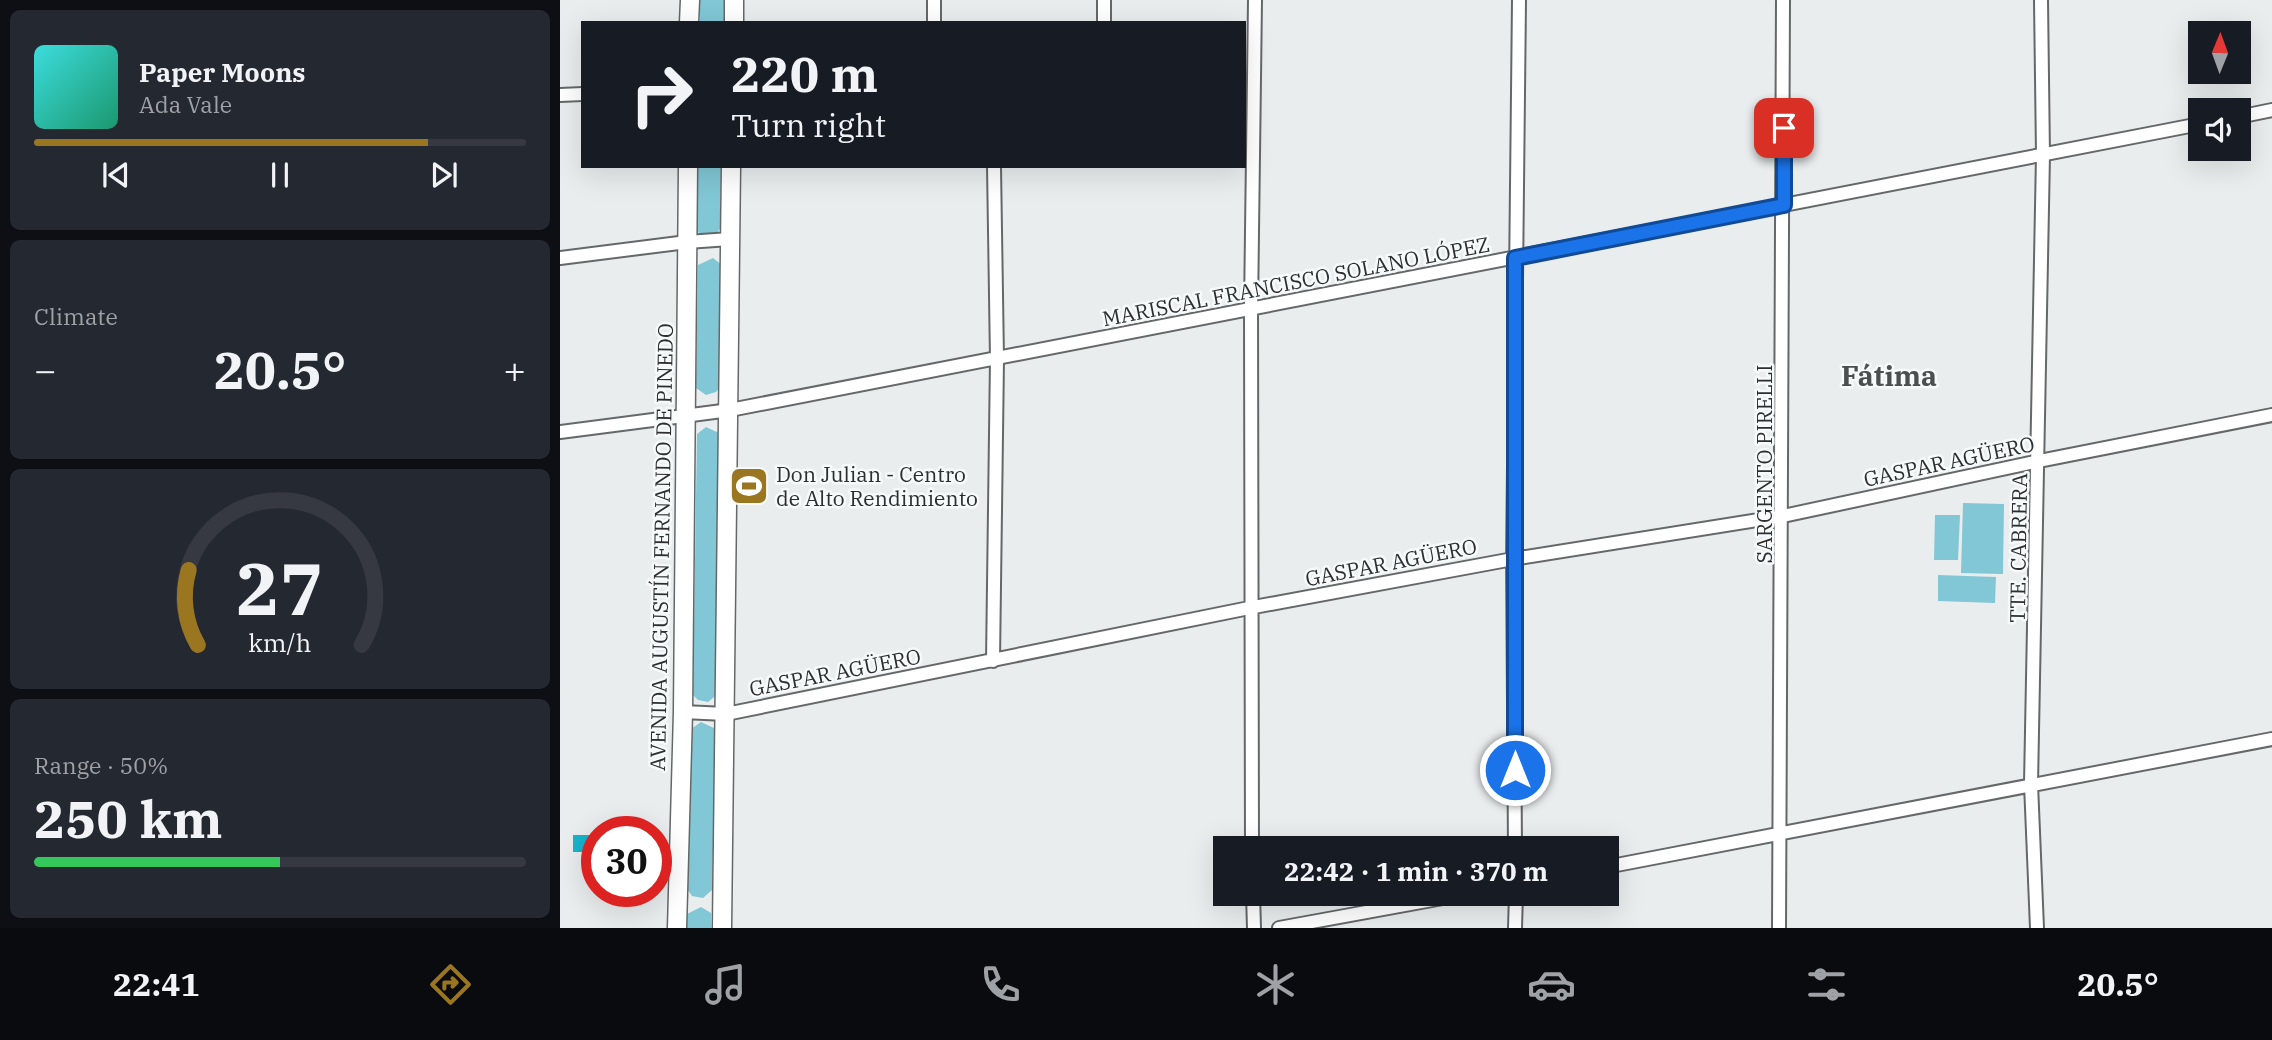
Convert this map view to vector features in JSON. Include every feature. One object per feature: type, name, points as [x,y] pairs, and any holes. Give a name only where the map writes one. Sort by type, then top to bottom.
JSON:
[{"type":"street","points":[[689,21],[690,0]]},
{"type":"street","points":[[734,0],[734,21]]},
{"type":"street","points":[[934,0],[934,21]]},
{"type":"street","points":[[1104,0],[1104,21]]},
{"type":"street","points":[[1252,836],[1254,607],[1251,309],[1255,0]]},
{"type":"street","points":[[1516,836],[1513,559],[1519,0]]},
{"type":"street","name":"SARGENTO PIRELLI","points":[[1779,928],[1782,833],[1783,0]]},
{"type":"street","name":"TTE. CABRERA","points":[[2037,928],[2031,784],[2043,155],[2041,0]]},
{"type":"street","points":[[560,95],[581,94]]},
{"type":"street","points":[[2251,114],[2272,110]]},
{"type":"street","name":"MARISCAL FRANCISCO SOLANO LÓPEZ","points":[[560,432],[685,418],[730,410],[2188,126]]},
{"type":"street","name":"AVENIDA AUGUSTÍN FERNANDO DE PINEDO","points":[[677,928],[684,712],[688,168]]},
{"type":"street","points":[[722,928],[731,168]]},
{"type":"street","points":[[993,660],[997,359],[994,168]]},
{"type":"street","points":[[560,258],[730,239]]},
{"type":"street","name":"GASPAR AGÜERO","points":[[684,712],[726,714],[1254,607],[1513,559],[1783,516],[2272,415]]},
{"type":"street","points":[[1619,864],[2272,739]]},
{"type":"street","points":[[1253,906],[1254,928]]},
{"type":"street","points":[[1279,928],[1399,906]]},
{"type":"street","points":[[1515,928],[1516,906]]},
{"type":"shaded area","points":[[700,0],[725,0],[725,21],[700,21]]},
{"type":"shaded area","points":[[696,168],[721,168],[720,229],[715,235],[705,237],[695,230]]},
{"type":"shaded area","points":[[713,258],[722,265],[720,387],[716,392],[706,395],[696,388],[698,265]]},
{"type":"shaded area","points":[[706,427],[721,434],[718,694],[708,702],[698,700],[693,695],[697,434]]},
{"type":"shaded area","points":[[1963,503],[2004,504],[2003,574],[1961,573]]},
{"type":"shaded area","points":[[1935,515],[1960,515],[1958,560],[1934,560]]},
{"type":"shaded area","points":[[1938,575],[1996,577],[1995,603],[1938,601]]},
{"type":"shaded area","points":[[701,722],[716,729],[712,890],[703,898],[692,896],[688,890],[691,729]]},
{"type":"shaded area","points":[[573,835],[581,835],[581,852],[573,852]]},
{"type":"shaded area","points":[[701,907],[711,913],[711,928],[687,928],[687,914]]},
{"type":"place","name":"Don Julian - Centro de Alto Rendimiento","points":[[749,486]]},
{"type":"district","name":"Fátima","points":[[1889,375]]},
{"type":"route","points":[[1515,770],[1515,258],[1784,205],[1784,128]]}]
